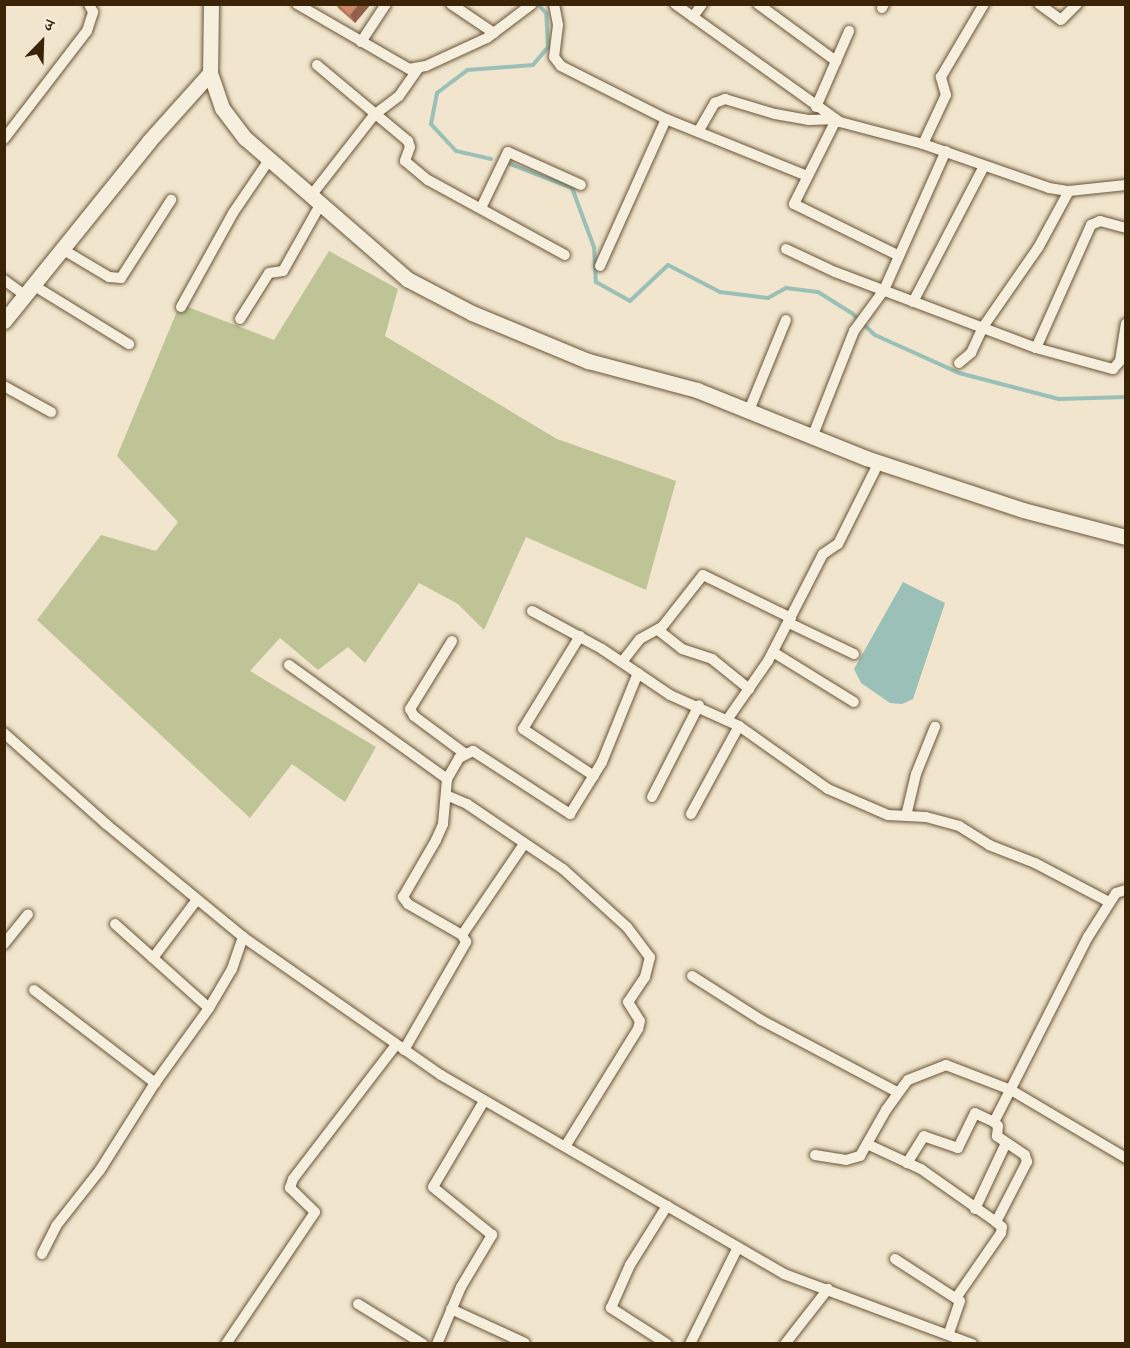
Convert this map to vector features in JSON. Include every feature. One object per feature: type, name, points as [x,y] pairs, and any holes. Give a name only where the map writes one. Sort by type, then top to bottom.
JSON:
[{"type":"street","points":[[4,139],[87,32],[93,12],[90,4]]},
{"type":"street","points":[[211,4],[210,73],[222,108],[245,138],[407,279],[472,313],[588,362],[697,390],[750,408],[879,462],[1023,510],[1125,537]]},
{"type":"street","points":[[297,4],[398,65],[418,69]]},
{"type":"street","points":[[361,42],[386,4]]},
{"type":"street","points":[[450,4],[494,33]]},
{"type":"street","points":[[554,4],[556,61],[666,119],[807,176]]},
{"type":"street","points":[[675,4],[834,120]]},
{"type":"street","points":[[693,17],[702,4]]},
{"type":"street","points":[[758,4],[836,61]]},
{"type":"street","points":[[923,144],[946,95],[941,76],[984,4]]},
{"type":"street","points":[[1039,4],[1061,20],[1077,4]]},
{"type":"street","points":[[240,319],[269,273],[282,271],[315,201],[374,115],[399,96],[418,69],[494,33],[529,7]]},
{"type":"street","points":[[816,107],[849,31]]},
{"type":"street","points":[[317,65],[410,144],[405,161],[428,180],[565,255]]},
{"type":"street","points":[[4,321],[210,73]]},
{"type":"street","points":[[698,132],[715,103],[724,99],[775,114],[809,120],[834,120],[923,144],[984,166],[1069,190],[1125,185]]},
{"type":"street","points":[[600,266],[666,119]]},
{"type":"street","points":[[834,120],[796,199],[796,208],[899,256]]},
{"type":"street","points":[[813,435],[854,331],[865,312],[884,290],[946,151]]},
{"type":"street","points":[[481,208],[508,152],[581,185]]},
{"type":"street","points":[[181,307],[233,213],[269,160]]},
{"type":"street","points":[[913,302],[984,166]]},
{"type":"street","points":[[959,363],[971,353],[983,327],[1038,248],[1069,190]]},
{"type":"street","points":[[62,249],[109,277],[121,278],[171,200]]},
{"type":"street","points":[[1036,348],[1091,225],[1100,221],[1125,228]]},
{"type":"street","points":[[786,249],[913,302],[1036,348],[1116,369],[1125,323]]},
{"type":"street","points":[[4,280],[29,290],[129,344]]},
{"type":"street","points":[[750,408],[786,320]]},
{"type":"street","points":[[4,386],[51,412]]},
{"type":"street","points":[[727,720],[773,652],[823,554],[838,544],[879,462]]},
{"type":"street","points":[[622,662],[640,639],[658,630],[703,575],[855,654]]},
{"type":"street","points":[[532,611],[580,636],[689,705],[699,705],[739,726],[828,789],[871,810],[926,817],[958,826],[989,845],[1109,902]]},
{"type":"street","points":[[658,630],[676,646],[712,659],[749,689]]},
{"type":"street","points":[[580,636],[524,729],[594,776]]},
{"type":"street","points":[[452,641],[410,709],[414,716],[464,753]]},
{"type":"street","points":[[773,652],[854,702]]},
{"type":"street","points":[[289,665],[447,780]]},
{"type":"street","points":[[462,935],[408,904],[403,897],[443,824],[447,780],[464,753],[473,751],[566,814],[573,810],[594,776],[638,673]]},
{"type":"street","points":[[652,797],[699,705]]},
{"type":"street","points":[[690,814],[739,726]]},
{"type":"street","points":[[906,816],[916,774],[935,727]]},
{"type":"street","points":[[4,733],[196,901],[243,937],[400,1047],[484,1101],[566,1144],[784,1274],[949,1333],[972,1344]]},
{"type":"street","points":[[446,795],[467,804],[592,893],[650,957],[645,977],[628,1002],[640,1021],[638,1029],[566,1144]]},
{"type":"street","points":[[226,1344],[315,1212],[312,1204],[290,1188],[293,1179],[400,1047],[464,947],[462,935],[524,844]]},
{"type":"street","points":[[996,1222],[1027,1162],[1025,1155],[997,1136],[994,1122],[1109,902],[1116,893],[1125,890]]},
{"type":"street","points":[[153,958],[196,901]]},
{"type":"street","points":[[4,944],[28,914]]},
{"type":"street","points":[[115,924],[209,1008]]},
{"type":"street","points":[[42,1254],[52,1232],[100,1170],[155,1083],[209,1008],[232,969],[243,937]]},
{"type":"street","points":[[692,976],[761,1020],[897,1092]]},
{"type":"street","points":[[34,990],[155,1083]]},
{"type":"street","points":[[815,1155],[853,1159],[867,1144],[897,1092],[923,1071],[946,1065],[1011,1090],[1125,1158]]},
{"type":"street","points":[[437,1344],[451,1309],[492,1235],[433,1187],[484,1101]]},
{"type":"street","points":[[907,1163],[920,1138],[958,1148],[975,1113],[994,1122]]},
{"type":"street","points":[[975,1209],[1006,1143]]},
{"type":"street","points":[[867,1144],[907,1163],[1002,1227],[1001,1233],[956,1298]]},
{"type":"street","points":[[666,1344],[611,1308],[630,1265],[667,1206]]},
{"type":"street","points":[[690,1344],[738,1247]]},
{"type":"street","points":[[895,1259],[956,1298],[961,1304],[949,1333]]},
{"type":"street","points":[[785,1344],[828,1289]]},
{"type":"street","points":[[358,1304],[423,1344]]},
{"type":"street","points":[[451,1309],[525,1343]]},
{"type":"green space","points":[[329,251],[398,289],[385,336],[557,439],[676,481],[646,590],[526,537],[484,630],[458,604],[419,583],[365,663],[348,647],[318,670],[280,638],[250,671],[376,747],[345,802],[292,764],[250,818],[37,620],[101,535],[156,551],[178,522],[117,456],[180,304],[274,340]]},
{"type":"water","points":[[903,582],[945,603],[913,699],[902,704],[890,703],[861,683],[854,669]]},
{"type":"building","points":[[338,4],[359,4],[350,15]]},
{"type":"waterway","points":[[491,159],[456,151],[431,124],[437,93],[467,70],[533,65],[548,47],[546,13],[538,4]]},
{"type":"waterway","points":[[510,164],[572,188],[594,247],[596,282],[630,301],[668,265],[720,292],[768,298],[786,288],[818,292],[852,313],[875,335],[959,373],[1059,399],[1126,397]]}]
